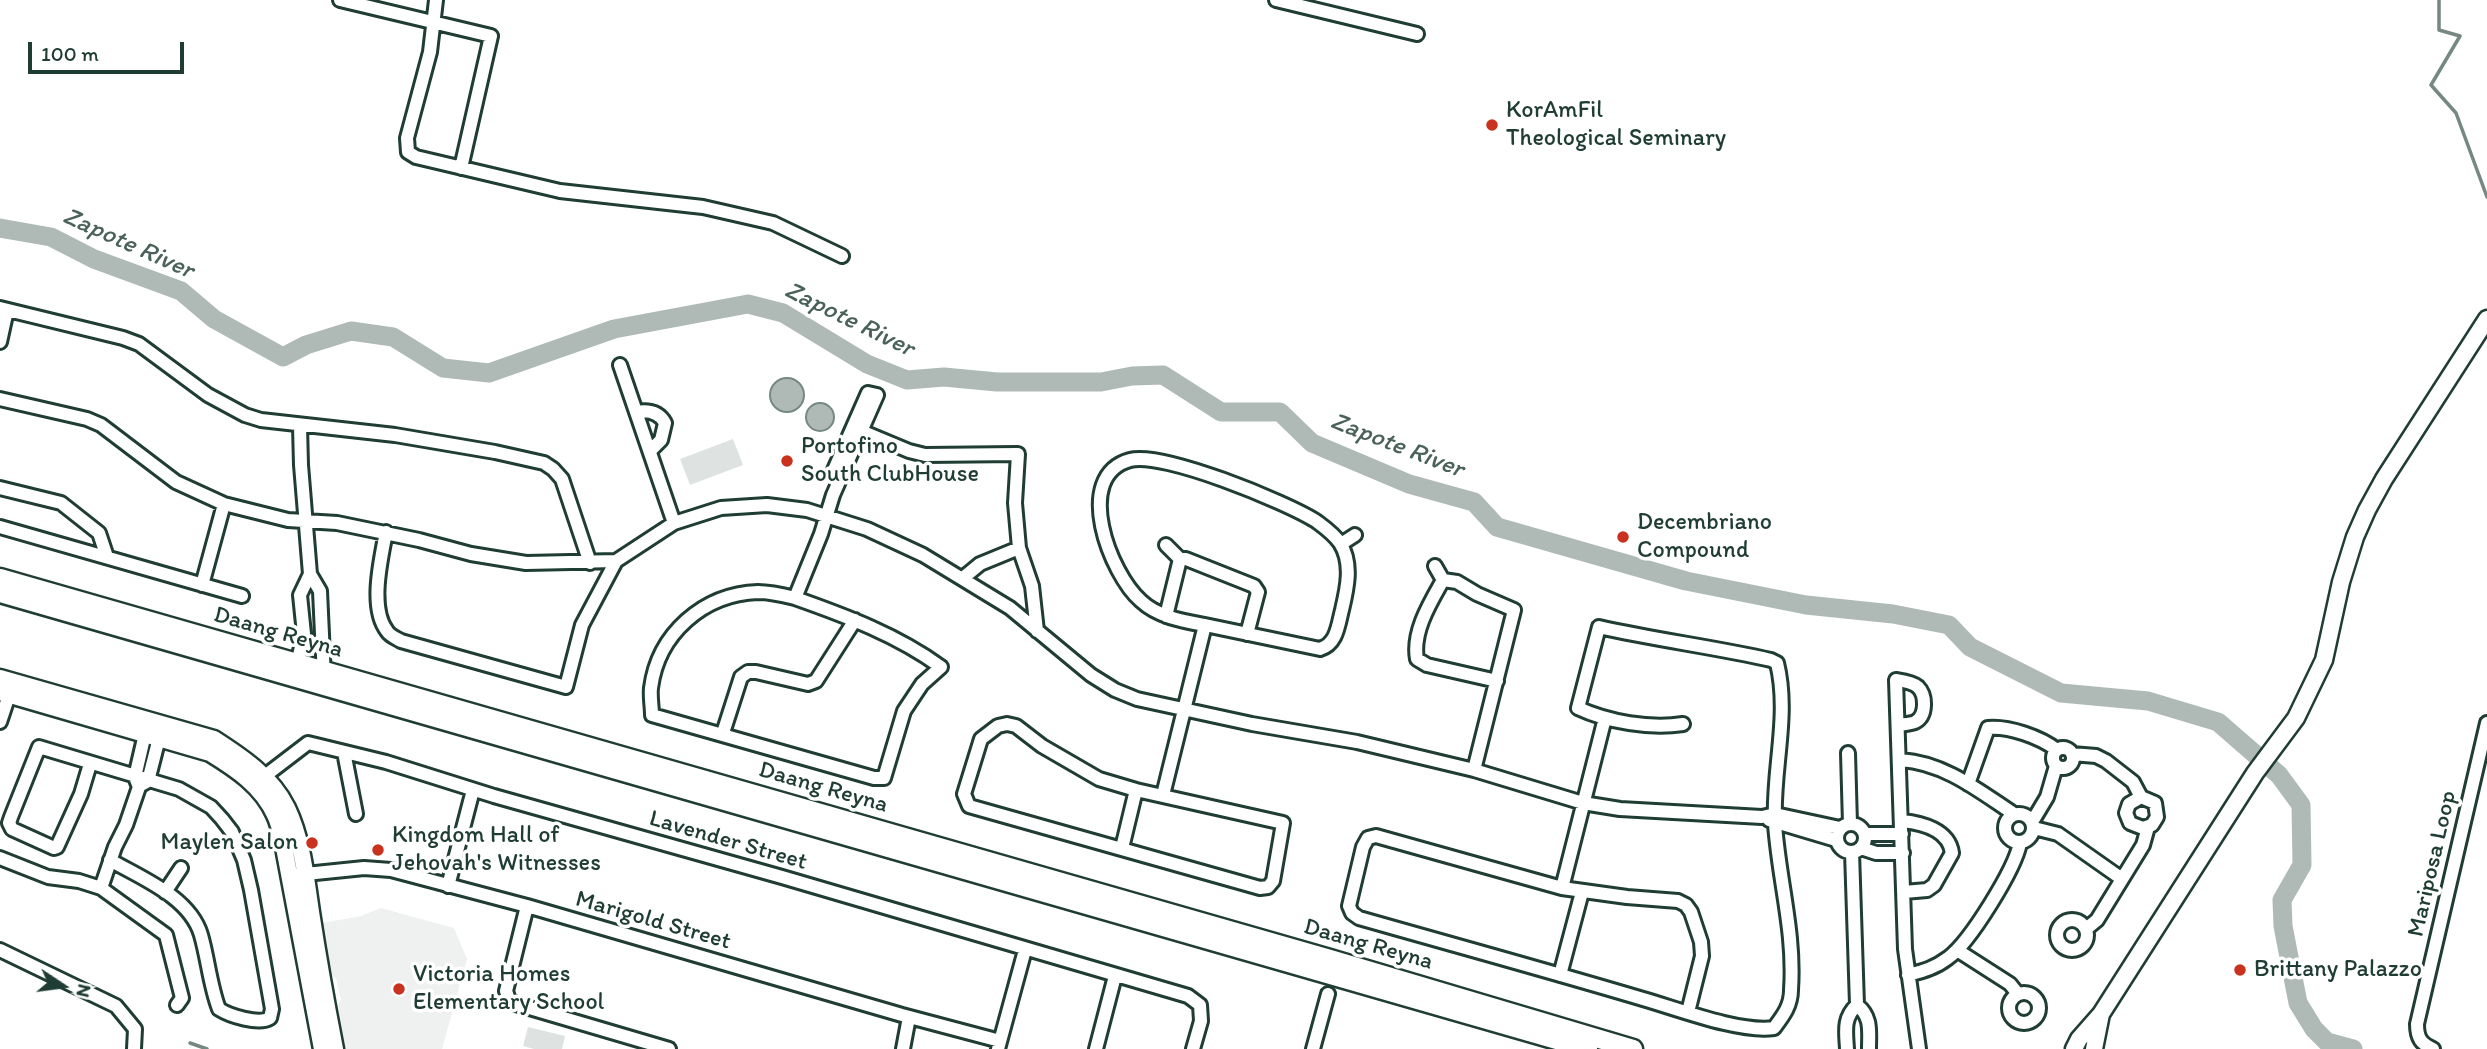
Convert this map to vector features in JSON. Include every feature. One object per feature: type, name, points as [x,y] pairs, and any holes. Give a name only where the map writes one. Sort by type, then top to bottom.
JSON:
[{"type":"main road","name":"Daang Reyna","points":[[0,578],[297,663],[324,679],[1328,967],[1633,1049]]},
{"type":"main road","name":"Daang Reyna","points":[[0,593],[297,663]]},
{"type":"main road","name":"Daang Reyna","points":[[1328,967],[1588,1049]]},
{"type":"street","points":[[340,0],[491,36],[461,168]]},
{"type":"street","points":[[436,0],[426,71],[407,138],[408,152],[416,157],[560,191],[703,207],[773,223],[842,256]]},
{"type":"street","points":[[1276,0],[1417,34]]},
{"type":"street","points":[[0,342],[4,309],[139,344],[224,406],[261,420],[395,435],[544,463],[562,479],[590,563]]},
{"type":"street","points":[[2074,1049],[2101,1014],[2255,773],[2296,718],[2324,660],[2347,561],[2367,510],[2487,319]]},
{"type":"street","points":[[620,365],[674,523]]},
{"type":"street","points":[[795,598],[840,478],[877,395],[868,393],[834,470],[840,478]]},
{"type":"street","points":[[0,399],[87,419],[101,425],[176,482],[225,503],[289,520],[337,523],[526,563],[616,561]]},
{"type":"street","points":[[636,412],[655,413],[665,424],[661,440],[650,450]]},
{"type":"street","points":[[300,426],[310,574],[320,591],[324,679]]},
{"type":"street","points":[[861,431],[925,455],[1018,454],[1015,503],[1018,548],[1032,586],[1037,631]]},
{"type":"street","points":[[1140,458],[1173,465],[1242,487],[1315,521],[1341,544],[1347,559],[1348,588],[1334,638],[1328,647],[1320,649],[1205,625],[1166,616],[1141,602],[1114,562],[1105,539],[1100,510],[1101,492],[1106,477],[1117,465],[1140,458]]},
{"type":"street","points":[[0,488],[61,503],[99,533],[107,558]]},
{"type":"street","points":[[202,585],[225,503]]},
{"type":"street","points":[[386,533],[378,580],[379,611],[388,633],[401,641],[566,687],[582,625],[616,561],[674,523],[700,513],[742,505],[790,508],[826,515],[889,538],[963,578],[1010,608],[1091,675],[1115,690],[1137,699],[1357,742],[1474,770],[1583,803],[1620,809],[1771,818],[1842,831],[1859,827],[1864,834]]},
{"type":"street","points":[[0,527],[242,596]]},
{"type":"street","points":[[1341,544],[1355,536]]},
{"type":"street","points":[[1166,545],[1180,559],[1194,561],[1254,586],[1258,592],[1247,634]]},
{"type":"street","points":[[963,578],[980,564],[1018,548]]},
{"type":"street","points":[[1166,616],[1180,559]]},
{"type":"street","points":[[1435,566],[1443,580]]},
{"type":"street","points":[[297,663],[302,614],[300,595],[310,574]]},
{"type":"street","points":[[1443,580],[1457,582],[1514,610],[1474,770]]},
{"type":"street","points":[[1443,580],[1423,619],[1416,651],[1417,659],[1427,665],[1497,681]]},
{"type":"street","points":[[757,592],[795,598],[855,620],[895,639],[941,667],[922,684],[904,711],[884,778],[874,778],[652,715],[651,690],[663,648],[694,613],[715,602],[757,592]]},
{"type":"street","points":[[302,614],[321,614]]},
{"type":"street","points":[[723,733],[741,677],[756,672],[808,684],[816,681],[855,620]]},
{"type":"street","points":[[1163,795],[1205,625]]},
{"type":"street","points":[[1683,724],[1653,726],[1605,718],[1578,708],[1599,627],[1777,663],[1781,733],[1771,818],[1790,925],[1790,1003],[1774,1028],[1754,1030],[1688,1012],[1359,918],[1352,914],[1349,906],[1363,847],[1368,838],[1376,836],[1562,888],[1678,901],[1686,905],[1691,912],[1701,942],[1702,956],[1688,1012]]},
{"type":"street","points":[[297,663],[323,651]]},
{"type":"street","points":[[0,678],[123,720],[152,736],[210,753],[259,780]]},
{"type":"street","points":[[0,722],[4,694],[214,739],[243,758],[259,780],[298,874],[335,1049]]},
{"type":"street","points":[[1562,888],[1605,718]]},
{"type":"street","name":"Mariposa Loop","points":[[2433,1049],[2422,1043],[2417,1033],[2417,1024],[2487,723]]},
{"type":"street","points":[[1007,724],[1016,726],[1074,767],[1098,779],[1163,795],[1283,823],[1273,881],[1268,887],[1260,888],[969,806],[964,794],[981,739],[998,726],[1007,724]]},
{"type":"street","points":[[1898,725],[1908,975],[1919,1049]]},
{"type":"street","points":[[1968,784],[1988,728],[1998,727],[2046,741],[2057,750]]},
{"type":"street","points":[[101,888],[110,860],[127,825],[152,736]]},
{"type":"street","name":"Lavender Street","points":[[259,780],[308,743],[386,762],[473,790],[1188,996],[1200,1006],[1201,1021],[1193,1049]]},
{"type":"street","points":[[90,764],[81,794],[57,847],[12,829],[9,823],[39,747],[90,764],[140,781],[178,789],[211,807],[232,832],[244,860],[272,1009],[271,1018],[267,1021],[219,1009],[198,926],[188,912],[165,892],[110,860]]},
{"type":"street","points":[[1908,975],[1930,970],[1957,950],[2014,862],[2020,843],[2030,838],[2056,766],[2053,756],[2057,750],[2064,748],[2072,754],[2095,756],[2106,761],[2133,782],[2141,797],[2155,803],[2158,812],[2155,821],[2148,827],[2143,845],[2097,920],[2086,929]]},
{"type":"street","points":[[344,752],[356,814]]},
{"type":"street","points":[[1848,753],[1842,850],[1903,853]]},
{"type":"street","points":[[2056,766],[2063,769],[2070,766],[2072,754]]},
{"type":"street","points":[[1901,760],[1915,761],[1951,773],[2014,814],[2024,815],[2033,825],[2058,834],[2122,879]]},
{"type":"street","points":[[447,886],[473,790]]},
{"type":"street","points":[[1122,848],[1136,790]]},
{"type":"street","points":[[2141,797],[2132,800],[2126,813],[2134,826],[2148,827]]},
{"type":"street","points":[[2014,814],[2006,823],[2005,829],[2010,839],[2020,843]]},
{"type":"street","points":[[1864,834],[1928,825],[1948,840],[1952,853],[1934,885],[1927,890],[1904,892]]},
{"type":"street","points":[[1847,1049],[1846,1021],[1857,1005],[1857,850],[1864,834]]},
{"type":"street","points":[[0,858],[48,877],[79,881],[101,888],[166,935],[182,998],[177,1005]]},
{"type":"street","points":[[165,892],[181,868]]},
{"type":"street","name":"Marigold Street","points":[[298,874],[377,868],[391,870],[527,906],[999,1045]]},
{"type":"street","points":[[298,874],[322,1049]]},
{"type":"street","points":[[1560,975],[1582,892]]},
{"type":"street","points":[[527,906],[506,990],[509,1000],[665,1048]]},
{"type":"street","points":[[0,950],[116,1006],[135,1029],[134,1049]]},
{"type":"street","points":[[999,1045],[1025,950]]},
{"type":"street","points":[[1957,950],[2010,984],[2018,994]]},
{"type":"street","points":[[1097,1049],[1115,976]]},
{"type":"street","points":[[1313,1049],[1328,994]]},
{"type":"street","points":[[1857,1005],[1869,1020],[1870,1049]]},
{"type":"street","points":[[2094,1049],[2101,1014]]},
{"type":"street","points":[[903,1049],[909,1017]]},
{"type":"shaded area","points":[[787,378],[799,383],[804,395],[799,407],[787,412],[775,407],[770,395],[775,383]]},
{"type":"shaded area","points":[[820,403],[830,407],[834,417],[830,427],[820,431],[810,427],[806,417],[810,407]]},
{"type":"shaded area","points":[[733,439],[743,465],[690,485],[680,459]]},
{"type":"shaded area","name":"Victoria Homes Elementary School","points":[[381,908],[454,928],[467,959],[442,1049],[343,1049],[335,1008],[341,1000],[336,978],[330,975],[322,923],[361,916]]},
{"type":"shaded area","points":[[528,1027],[565,1036],[562,1049],[534,1049],[523,1046]]},
{"type":"waterway","points":[[2439,0],[2439,30],[2460,36],[2431,85],[2456,113],[2487,197]]},
{"type":"waterway","name":"Zapote River","points":[[0,228],[51,237],[94,259],[181,291],[214,319],[283,357],[306,345],[351,331],[393,337],[443,368],[489,373],[614,329],[748,304],[783,313],[867,364],[907,380],[944,377],[997,382],[1101,382],[1132,376],[1163,375],[1221,412],[1280,412],[1312,443],[1409,484],[1474,502],[1497,527],[1686,581],[1806,605],[1893,614],[1949,625],[1970,647],[2061,693],[2148,701],[2218,722],[2279,775],[2301,805],[2302,865],[2282,900],[2283,926],[2298,1003],[2314,1029],[2327,1042],[2353,1049]]},
{"type":"waterway","points":[[190,1043],[207,1049]]},
{"type":"place","name":"KorAmFil Theological Seminary","points":[[1492,125]]},
{"type":"place","name":"Portofino South ClubHouse","points":[[787,461]]},
{"type":"place","name":"Decembriano Compound","points":[[1623,537]]},
{"type":"place","name":"Maylen Salon","points":[[312,843]]},
{"type":"place","name":"Kingdom Hall of Jehovah's Witnesses","points":[[378,850]]},
{"type":"place","name":"Brittany Palazzo","points":[[2240,970]]},
{"type":"place","name":"Victoria Homes Elementary School","points":[[399,989]]}]
